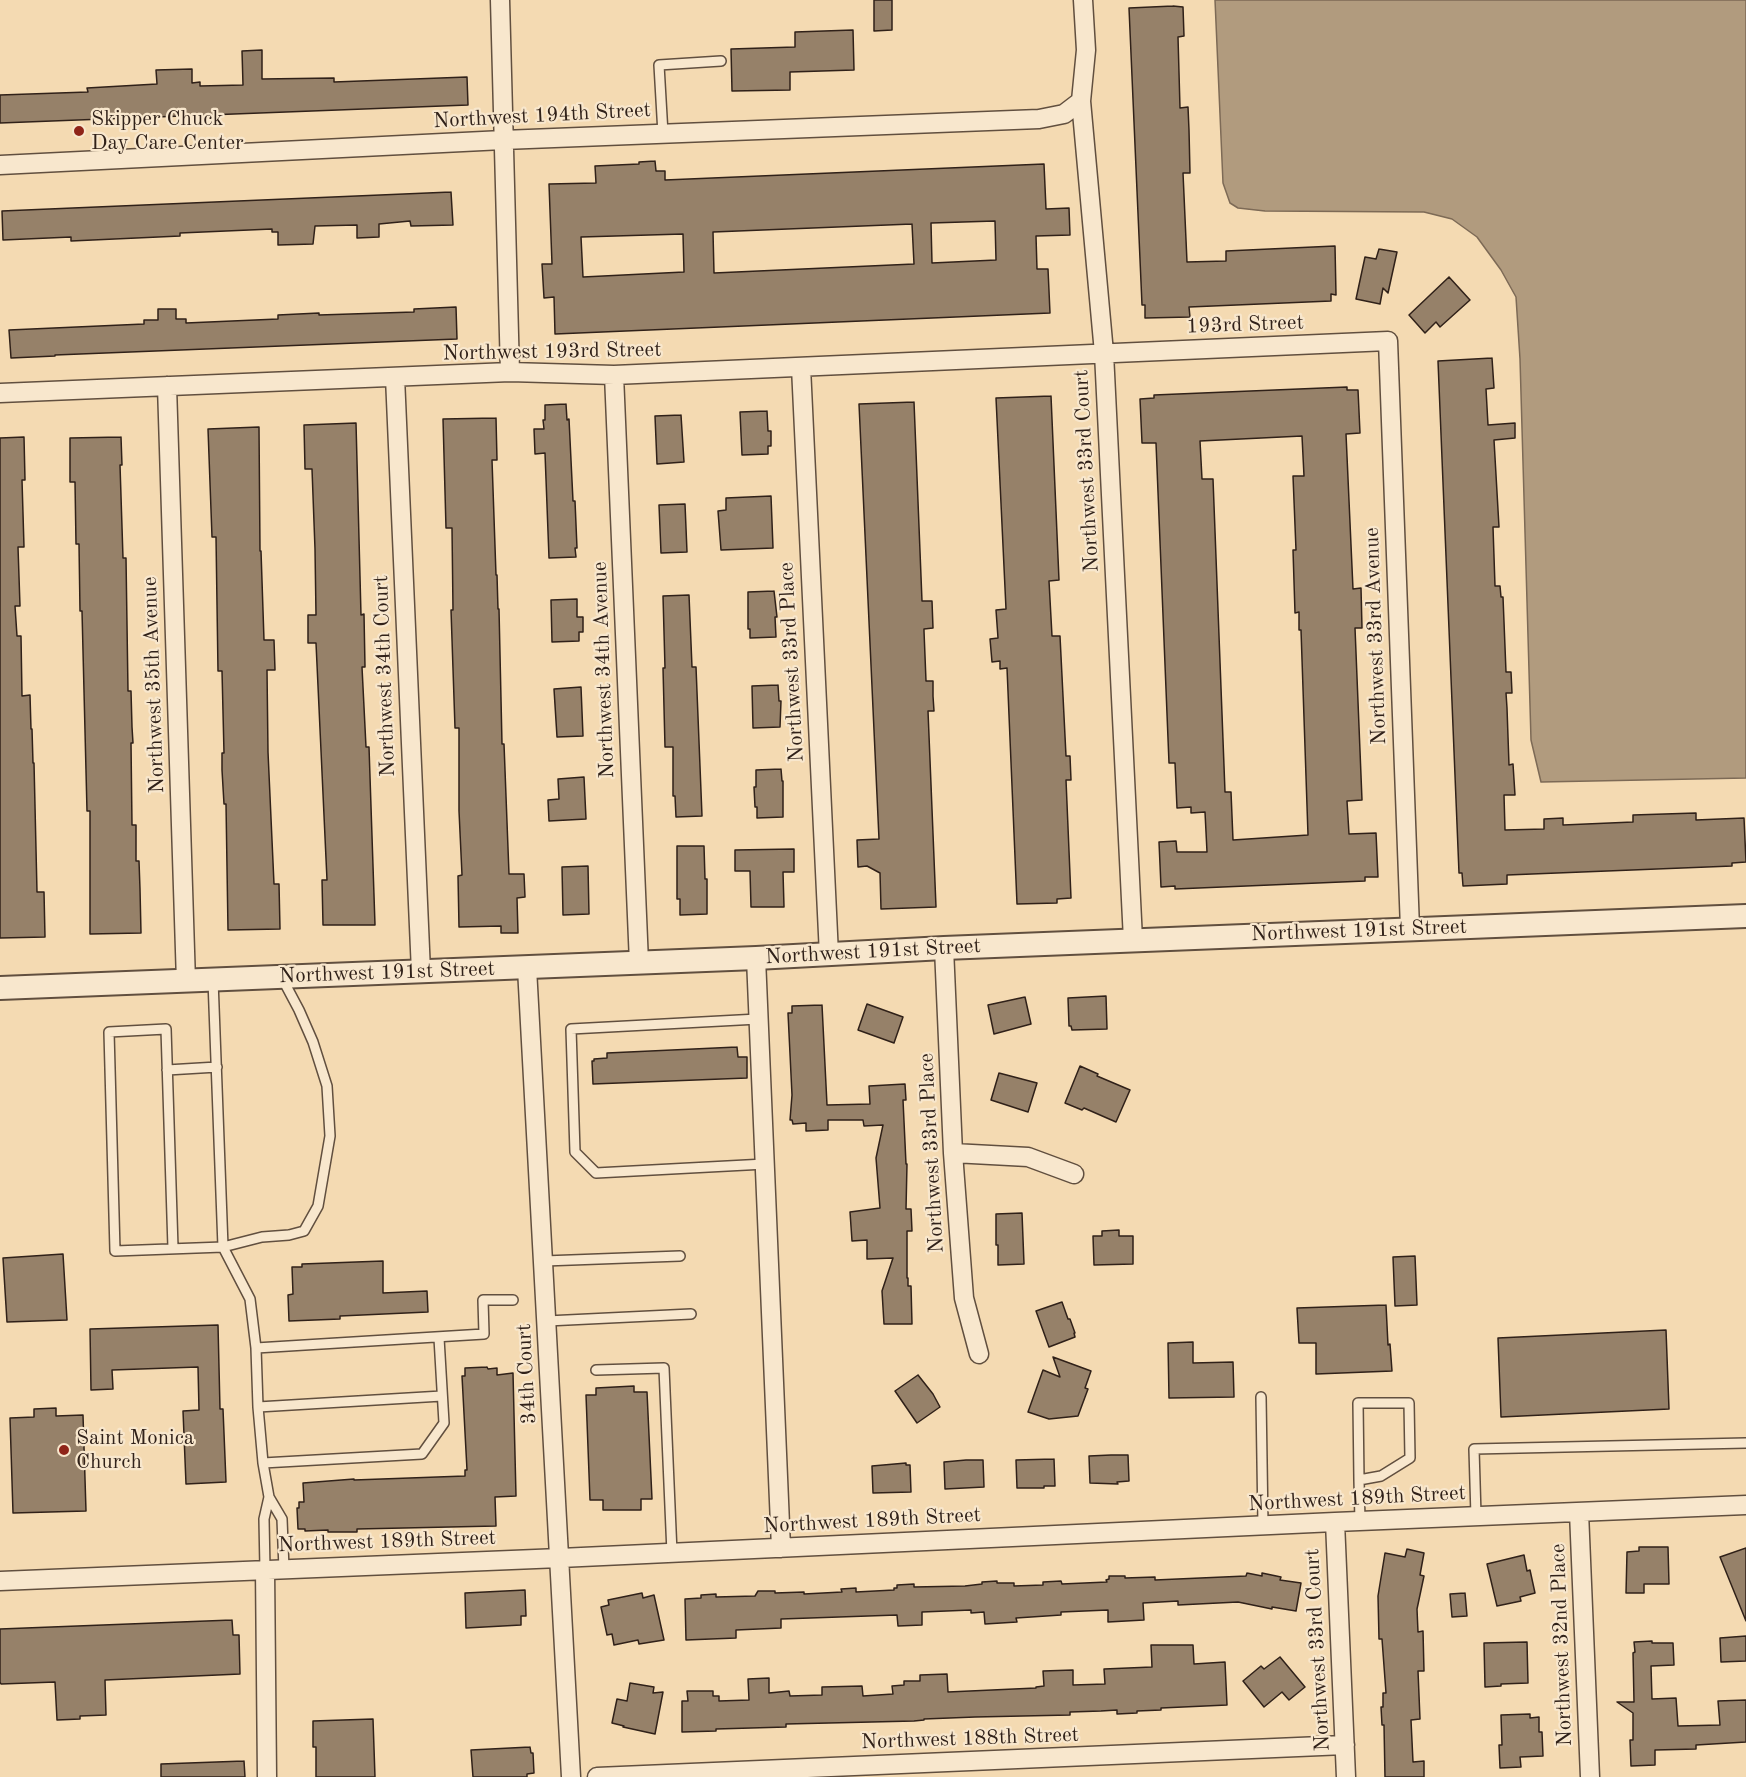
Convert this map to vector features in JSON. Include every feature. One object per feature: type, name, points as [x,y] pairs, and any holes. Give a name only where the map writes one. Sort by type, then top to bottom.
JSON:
[{"type":"street","points":[[500,0],[510,372]]},
{"type":"street","name":"Northwest 33rd Court","points":[[1083,0],[1086,50],[1081,101],[1104,353],[1133,940]]},
{"type":"street","name":"Northwest 194th Street","points":[[0,165],[503,140],[1039,119],[1064,114],[1081,101]]},
{"type":"street","name":"193rd Street","points":[[1104,353],[1388,341]]},
{"type":"street","name":"Northwest 33rd Avenue","points":[[1388,341],[1410,929]]},
{"type":"street","name":"Northwest 193rd Street","points":[[0,393],[510,372],[614,375],[1104,353]]},
{"type":"street","name":"Northwest 33rd Place","points":[[801,367],[829,955]]},
{"type":"street","name":"Northwest 34th Avenue","points":[[614,375],[639,963]]},
{"type":"street","name":"Northwest 34th Court","points":[[395,377],[421,972]]},
{"type":"street","name":"Northwest 35th Avenue","points":[[167,386],[186,982]]},
{"type":"street","name":"Northwest 191st Street","points":[[0,988],[1746,916]]},
{"type":"street","name":"Northwest 33rd Place","points":[[944,948],[953,1153],[964,1298],[979,1354]]},
{"type":"street","points":[[756,958],[781,1548]]},
{"type":"street","name":"34th Court","points":[[527,968],[571,1777]]},
{"type":"street","points":[[953,1153],[1028,1157],[1074,1174]]},
{"type":"street","name":"Northwest 189th Street","points":[[0,1581],[1746,1505]]},
{"type":"street","name":"Northwest 32nd Place","points":[[1579,1512],[1590,1777]]},
{"type":"street","name":"Northwest 33rd Court","points":[[1335,1522],[1346,1777]]},
{"type":"street","points":[[267,1777],[275,1569]]},
{"type":"street","name":"Northwest 188th Street","points":[[597,1777],[1345,1745]]},
{"type":"lane","points":[[663,134],[659,64],[721,61]]},
{"type":"lane","points":[[173,1248],[166,1029],[109,1032],[115,1251],[223,1247],[262,1237],[289,1235],[304,1231],[318,1206],[330,1136],[327,1086],[313,1042],[282,978]]},
{"type":"lane","points":[[213,980],[223,1247],[250,1299],[256,1348],[263,1463],[269,1497],[282,1519],[275,1569]]},
{"type":"lane","points":[[758,1019],[571,1029],[575,1152],[596,1173],[765,1164]]},
{"type":"lane","points":[[167,1070],[217,1067]]},
{"type":"lane","points":[[544,1261],[680,1256]]},
{"type":"lane","points":[[256,1348],[484,1334],[483,1300],[513,1300]]},
{"type":"lane","points":[[547,1322],[691,1314]]},
{"type":"lane","points":[[263,1463],[422,1454],[444,1423],[439,1338]]},
{"type":"lane","points":[[596,1370],[664,1368],[672,1553]]},
{"type":"lane","points":[[258,1407],[442,1396]]},
{"type":"lane","points":[[1261,1397],[1263,1526]]},
{"type":"lane","points":[[1359,1480],[1381,1476],[1410,1458],[1410,1403],[1358,1403],[1359,1480],[1360,1521]]},
{"type":"lane","points":[[1476,1516],[1474,1449],[1746,1443]]},
{"type":"lane","points":[[269,1497],[264,1519],[275,1569]]},
{"type":"shaded area","points":[[1215,0],[1746,0],[1746,778],[1541,782],[1531,740],[1520,359],[1516,297],[1501,270],[1477,237],[1452,219],[1424,212],[1265,211],[1238,208],[1230,203],[1223,183]]},
{"type":"building","points":[[874,0],[892,0],[892,30],[874,31]]},
{"type":"building","points":[[1183,7],[1184,36],[1178,37],[1180,108],[1188,107],[1189,130],[1190,173],[1183,173],[1187,262],[1226,261],[1226,251],[1335,246],[1336,295],[1331,294],[1331,301],[1189,307],[1190,317],[1145,318],[1145,305],[1142,305],[1129,8]]},
{"type":"building","points":[[853,30],[854,70],[790,72],[790,90],[732,91],[731,49],[795,47],[795,32]]},
{"type":"building","points":[[262,50],[262,79],[334,78],[334,82],[467,77],[468,105],[0,123],[0,95],[88,92],[87,88],[157,84],[156,70],[192,69],[192,83],[200,82],[200,86],[243,85],[242,51]]},
{"type":"building","points":[[655,161],[656,171],[665,171],[665,180],[1044,164],[1046,209],[1069,208],[1070,235],[1036,236],[1037,269],[1048,269],[1050,313],[555,334],[554,297],[544,298],[542,264],[552,264],[549,184],[596,183],[595,166],[639,164],[639,162]],"holes":[[[995,221],[996,260],[932,263],[931,223]],[[912,224],[914,264],[714,273],[713,232]],[[683,234],[684,272],[583,277],[581,237]]]},
{"type":"building","points":[[451,192],[453,225],[411,226],[410,221],[379,224],[379,237],[357,238],[357,225],[315,226],[313,244],[278,245],[278,232],[272,232],[272,229],[71,241],[71,237],[3,240],[2,211]]},
{"type":"building","points":[[1379,249],[1397,252],[1388,293],[1383,288],[1380,304],[1356,299],[1365,257],[1376,259]]},
{"type":"building","points":[[1449,277],[1470,300],[1440,327],[1436,322],[1425,333],[1409,315]]},
{"type":"building","points":[[456,307],[457,339],[11,358],[9,330],[144,324],[144,320],[158,320],[158,309],[176,309],[176,319],[186,319],[186,323],[278,319],[278,315],[414,312],[414,309]]},
{"type":"building","points":[[1492,358],[1494,388],[1486,389],[1488,425],[1515,423],[1515,438],[1494,440],[1499,527],[1493,527],[1495,586],[1500,586],[1501,597],[1503,597],[1506,672],[1511,672],[1512,693],[1506,693],[1509,765],[1513,764],[1515,795],[1504,795],[1505,830],[1544,829],[1544,819],[1563,818],[1563,825],[1633,822],[1633,815],[1696,813],[1696,820],[1744,818],[1746,862],[1732,863],[1732,866],[1507,875],[1507,884],[1463,886],[1462,873],[1459,873],[1438,361]]},
{"type":"building","points":[[1347,387],[1347,390],[1358,390],[1360,433],[1346,434],[1353,589],[1361,588],[1362,628],[1355,628],[1362,800],[1347,801],[1349,834],[1376,833],[1378,877],[1365,877],[1365,881],[1175,889],[1175,886],[1161,887],[1159,842],[1176,841],[1177,852],[1207,852],[1205,812],[1191,813],[1191,807],[1177,808],[1175,763],[1169,763],[1156,443],[1142,443],[1140,399],[1154,398],[1154,395]],"holes":[[[1302,436],[1304,476],[1293,476],[1296,550],[1293,550],[1295,613],[1299,612],[1299,630],[1301,630],[1308,835],[1233,840],[1231,792],[1225,792],[1213,479],[1202,479],[1200,441]]]},
{"type":"building","points":[[1051,396],[1059,580],[1049,581],[1052,636],[1060,636],[1066,756],[1070,756],[1071,780],[1066,780],[1071,898],[1057,899],[1057,903],[1017,904],[1007,668],[1000,669],[1000,661],[992,662],[990,639],[998,638],[996,610],[1006,609],[996,398]]},
{"type":"building","points":[[914,402],[922,601],[932,601],[933,628],[924,629],[924,631],[926,681],[933,681],[934,711],[928,711],[936,907],[881,909],[880,873],[867,866],[858,867],[857,840],[879,839],[859,404]]},
{"type":"building","points":[[566,404],[567,420],[569,419],[577,548],[575,548],[576,557],[549,558],[545,453],[535,454],[534,429],[544,429],[545,405]]},
{"type":"building","points":[[767,411],[768,431],[771,431],[771,446],[768,446],[768,454],[742,455],[740,412]]},
{"type":"building","points":[[681,415],[684,462],[657,464],[655,416]]},
{"type":"building","points":[[496,418],[497,460],[492,460],[509,874],[524,874],[525,897],[517,898],[518,933],[501,933],[501,926],[459,927],[458,876],[462,875],[459,728],[455,728],[451,610],[453,610],[452,528],[446,528],[443,419]]},
{"type":"building","points":[[356,423],[361,615],[364,614],[365,667],[362,667],[366,747],[369,747],[375,925],[323,925],[322,880],[327,880],[316,643],[308,643],[308,615],[316,615],[312,469],[305,469],[304,425]]},
{"type":"building","points":[[259,427],[260,551],[264,640],[274,640],[275,670],[267,670],[268,752],[274,884],[279,884],[280,929],[228,930],[226,804],[224,804],[222,770],[222,753],[224,753],[222,671],[218,671],[216,537],[212,537],[208,429]]},
{"type":"building","points":[[24,437],[25,480],[22,480],[24,547],[18,547],[20,606],[15,606],[17,636],[21,636],[22,696],[30,695],[37,892],[44,892],[45,937],[0,938],[0,438]]},
{"type":"building","points":[[121,437],[128,691],[131,691],[133,743],[131,743],[132,825],[136,825],[136,861],[139,861],[141,933],[90,934],[90,811],[87,811],[82,611],[80,611],[79,544],[76,544],[75,482],[70,482],[70,438]]},
{"type":"building","points":[[771,496],[773,548],[721,550],[718,511],[726,510],[726,498]]},
{"type":"building","points":[[685,504],[687,552],[661,553],[659,505]]},
{"type":"building","points":[[774,591],[777,617],[775,617],[776,637],[750,638],[748,592]]},
{"type":"building","points":[[689,595],[692,667],[696,667],[702,816],[676,817],[675,796],[673,796],[673,747],[665,747],[663,596]]},
{"type":"building","points":[[577,599],[577,617],[583,617],[583,632],[579,632],[579,641],[552,642],[551,600]]},
{"type":"building","points":[[778,685],[779,701],[781,701],[780,727],[753,728],[752,686]]},
{"type":"building","points":[[581,687],[583,736],[557,737],[554,689]]},
{"type":"building","points":[[781,769],[783,817],[757,818],[754,787],[756,787],[756,770]]},
{"type":"building","points":[[584,777],[586,819],[549,821],[548,800],[559,799],[558,779]]},
{"type":"building","points":[[677,846],[704,846],[707,914],[680,915],[680,899],[677,899]]},
{"type":"building","points":[[794,849],[794,872],[783,872],[784,907],[751,907],[750,871],[735,871],[735,850]]},
{"type":"building","points":[[588,866],[589,914],[563,915],[562,867]]},
{"type":"building","points":[[1106,996],[1107,1029],[1072,1030],[1069,1026],[1068,998]]},
{"type":"building","points":[[1025,997],[1031,1024],[994,1034],[988,1005]]},
{"type":"building","points":[[867,1004],[903,1017],[894,1043],[858,1030]]},
{"type":"building","points":[[822,1005],[827,1105],[870,1104],[869,1086],[905,1084],[906,1100],[903,1100],[907,1164],[906,1209],[911,1209],[912,1231],[907,1231],[907,1278],[908,1286],[911,1286],[912,1324],[884,1324],[882,1291],[893,1258],[867,1259],[867,1240],[852,1241],[850,1212],[880,1208],[876,1158],[883,1125],[864,1126],[863,1120],[828,1120],[828,1130],[806,1131],[806,1123],[793,1124],[790,1120],[792,1095],[788,1013],[792,1013],[792,1006]]},
{"type":"building","points":[[737,1047],[738,1057],[747,1057],[747,1078],[593,1084],[592,1061],[607,1058],[607,1053]]},
{"type":"building","points":[[1080,1066],[1130,1090],[1116,1122],[1084,1108],[1082,1110],[1065,1103]]},
{"type":"building","points":[[999,1073],[1037,1083],[1028,1112],[991,1100]]},
{"type":"building","points":[[1022,1213],[1024,1264],[998,1265],[996,1214]]},
{"type":"building","points":[[1119,1230],[1119,1236],[1133,1236],[1133,1264],[1094,1265],[1093,1236],[1102,1236],[1102,1231]]},
{"type":"building","points":[[63,1254],[67,1320],[7,1322],[3,1258]]},
{"type":"building","points":[[1415,1256],[1417,1305],[1395,1306],[1393,1257]]},
{"type":"building","points":[[383,1261],[383,1293],[427,1291],[428,1312],[289,1321],[288,1295],[293,1294],[292,1267],[302,1267],[302,1264]]},
{"type":"building","points":[[1062,1302],[1075,1337],[1049,1347],[1036,1311]]},
{"type":"building","points":[[1386,1305],[1392,1371],[1316,1374],[1316,1343],[1299,1343],[1297,1308]]},
{"type":"building","points":[[218,1325],[220,1409],[223,1409],[226,1482],[186,1484],[183,1411],[199,1410],[198,1367],[112,1370],[113,1389],[91,1390],[90,1329]]},
{"type":"building","points":[[1666,1330],[1669,1409],[1501,1417],[1498,1338]]},
{"type":"building","points":[[1193,1342],[1193,1363],[1233,1362],[1234,1397],[1169,1398],[1168,1343]]},
{"type":"building","points":[[1053,1357],[1091,1371],[1085,1388],[1088,1389],[1078,1416],[1049,1419],[1028,1412],[1043,1370],[1060,1377]]},
{"type":"building","points":[[487,1367],[488,1369],[497,1368],[497,1375],[513,1373],[516,1496],[495,1497],[496,1526],[357,1529],[357,1532],[298,1529],[297,1508],[299,1508],[299,1502],[304,1502],[303,1483],[465,1476],[465,1470],[467,1470],[462,1376],[465,1376],[465,1368]]},
{"type":"building","points":[[918,1375],[940,1407],[917,1423],[895,1391]]},
{"type":"building","points":[[634,1386],[634,1392],[647,1392],[652,1499],[641,1499],[641,1510],[603,1510],[603,1500],[590,1500],[586,1395],[596,1395],[596,1388]]},
{"type":"building","points":[[56,1408],[56,1416],[83,1415],[86,1511],[13,1513],[10,1418],[34,1417],[34,1409]]},
{"type":"building","points":[[1128,1455],[1129,1481],[1117,1482],[1118,1484],[1090,1483],[1089,1456]]},
{"type":"building","points":[[1054,1459],[1055,1486],[1017,1488],[1016,1460]]},
{"type":"building","points":[[983,1460],[984,1487],[945,1489],[944,1462]]},
{"type":"building","points":[[906,1463],[910,1465],[911,1492],[873,1493],[872,1466]]},
{"type":"building","points":[[1639,1547],[1668,1547],[1669,1584],[1644,1584],[1644,1593],[1626,1593],[1627,1552],[1639,1551]]},
{"type":"building","points":[[1746,1548],[1746,1621],[1720,1557]]},
{"type":"building","points":[[1407,1549],[1424,1553],[1420,1575],[1424,1576],[1417,1609],[1418,1632],[1423,1631],[1424,1671],[1418,1671],[1420,1719],[1411,1720],[1413,1762],[1424,1761],[1424,1777],[1385,1777],[1384,1725],[1382,1725],[1381,1707],[1383,1707],[1383,1693],[1386,1693],[1382,1639],[1379,1639],[1378,1596],[1385,1553],[1405,1557]]},
{"type":"building","points":[[1524,1555],[1535,1593],[1520,1597],[1521,1601],[1497,1606],[1487,1564]]},
{"type":"building","points":[[1247,1573],[1262,1576],[1262,1573],[1281,1577],[1280,1580],[1301,1583],[1296,1611],[1238,1602],[1178,1605],[1178,1601],[1143,1603],[1144,1620],[1108,1622],[1108,1610],[1061,1612],[1061,1615],[1016,1618],[1017,1622],[985,1624],[984,1612],[971,1613],[971,1610],[922,1612],[922,1625],[898,1626],[897,1615],[781,1619],[781,1628],[736,1630],[736,1638],[686,1640],[685,1599],[701,1598],[701,1595],[755,1596],[758,1591],[804,1592],[804,1594],[842,1592],[841,1589],[856,1588],[856,1592],[894,1590],[897,1585],[965,1586],[997,1581],[997,1583],[1014,1583],[1014,1586],[1043,1585],[1043,1582],[1061,1581],[1062,1584],[1107,1582],[1109,1576],[1155,1577],[1155,1580],[1246,1576]]},
{"type":"building","points":[[525,1590],[526,1616],[521,1616],[521,1625],[466,1628],[465,1593]]},
{"type":"building","points":[[642,1593],[643,1598],[654,1595],[664,1640],[639,1644],[638,1640],[614,1645],[612,1634],[607,1635],[601,1607],[609,1605],[608,1600]]},
{"type":"building","points":[[1465,1593],[1467,1616],[1452,1617],[1450,1594]]},
{"type":"building","points":[[232,1620],[233,1635],[239,1635],[240,1674],[105,1680],[106,1715],[57,1720],[55,1682],[1,1684],[0,1682],[0,1629]]},
{"type":"building","points":[[1746,1636],[1746,1661],[1721,1662],[1720,1638]]},
{"type":"building","points":[[1652,1641],[1652,1643],[1673,1643],[1674,1665],[1651,1666],[1652,1699],[1676,1698],[1678,1726],[1720,1725],[1718,1701],[1746,1700],[1746,1742],[1696,1745],[1696,1749],[1655,1750],[1655,1765],[1631,1766],[1630,1740],[1633,1740],[1633,1713],[1617,1702],[1634,1702],[1634,1642]]},
{"type":"building","points":[[1527,1642],[1528,1683],[1485,1687],[1484,1643]]},
{"type":"building","points":[[1151,1645],[1193,1645],[1194,1664],[1225,1662],[1227,1705],[1161,1708],[1161,1710],[1117,1714],[1117,1710],[1070,1712],[1070,1715],[786,1724],[786,1727],[682,1732],[682,1701],[688,1701],[687,1691],[713,1691],[713,1696],[719,1696],[719,1701],[749,1700],[748,1679],[769,1678],[769,1693],[789,1691],[790,1696],[822,1695],[822,1687],[862,1686],[863,1696],[893,1694],[892,1686],[904,1685],[904,1681],[920,1681],[920,1675],[947,1674],[948,1692],[1036,1688],[1044,1686],[1043,1671],[1073,1670],[1073,1685],[1105,1684],[1104,1669],[1152,1667]]},
{"type":"building","points":[[1280,1657],[1305,1687],[1289,1700],[1282,1692],[1264,1707],[1243,1681],[1261,1666],[1264,1669]]},
{"type":"building","points":[[630,1683],[654,1687],[653,1693],[663,1692],[655,1734],[612,1723],[617,1699],[627,1701]]},
{"type":"building","points":[[1530,1714],[1530,1718],[1539,1717],[1543,1756],[1520,1757],[1521,1767],[1500,1768],[1501,1715]]},
{"type":"building","points":[[373,1719],[375,1777],[316,1777],[313,1721]]},
{"type":"building","points":[[530,1747],[533,1753],[534,1773],[527,1774],[527,1777],[473,1777],[471,1750]]},
{"type":"building","points":[[244,1761],[245,1777],[161,1777],[161,1764]]},
{"type":"place","name":"Skipper Chuck Day Care Center","points":[[79,131]]},
{"type":"place","name":"Saint Monica Church","points":[[64,1450]]}]
